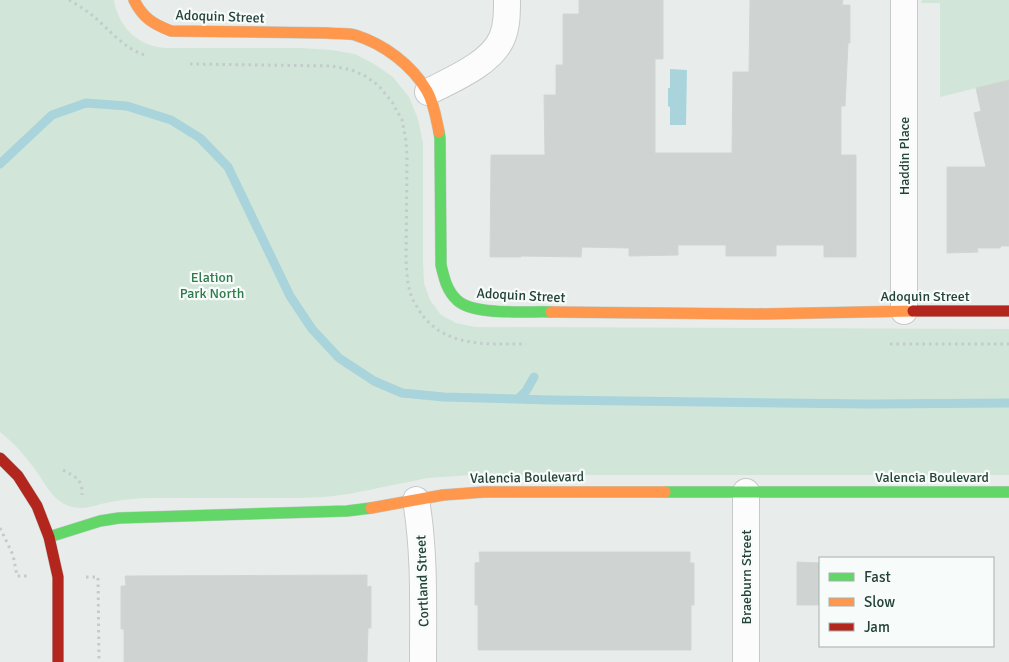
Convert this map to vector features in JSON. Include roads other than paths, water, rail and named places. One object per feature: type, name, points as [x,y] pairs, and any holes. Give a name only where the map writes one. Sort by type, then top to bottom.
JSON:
[{"type":"street","name":"Adoquin Street","points":[[134,0],[145,17],[156,25],[171,31],[354,35],[381,46],[401,60],[414,72],[428,92],[436,111],[440,138],[441,265],[445,282],[452,295],[463,304],[474,309],[499,311],[757,314],[1009,311]]},
{"type":"street","points":[[428,92],[471,69],[495,50],[502,40],[506,27],[507,0]]},
{"type":"street","name":"Haddin Place","points":[[904,0],[904,311]]},
{"type":"street","points":[[0,458],[18,476],[37,506],[49,537],[58,577],[58,662]]},
{"type":"street","name":"Valencia Boulevard","points":[[49,537],[100,521],[119,518],[347,511],[443,495],[484,492],[1009,492]]},
{"type":"street","name":"Braeburn Street","points":[[746,492],[746,662]]},
{"type":"street","name":"Cortland Street","points":[[416,500],[423,556],[423,662]]},
{"type":"water","points":[[670,69],[687,70],[686,125],[670,125],[668,88],[670,88]]},
{"type":"waterway","points":[[0,164],[52,115],[86,103],[127,106],[171,120],[200,138],[228,167],[290,296],[312,329],[339,358],[374,381],[402,393],[444,397],[550,400],[869,404],[1009,403]]},
{"type":"waterway","points":[[518,399],[526,391],[534,377]]},
{"type":"park label","name":"Elation Park North","points":[[212,286]]}]
